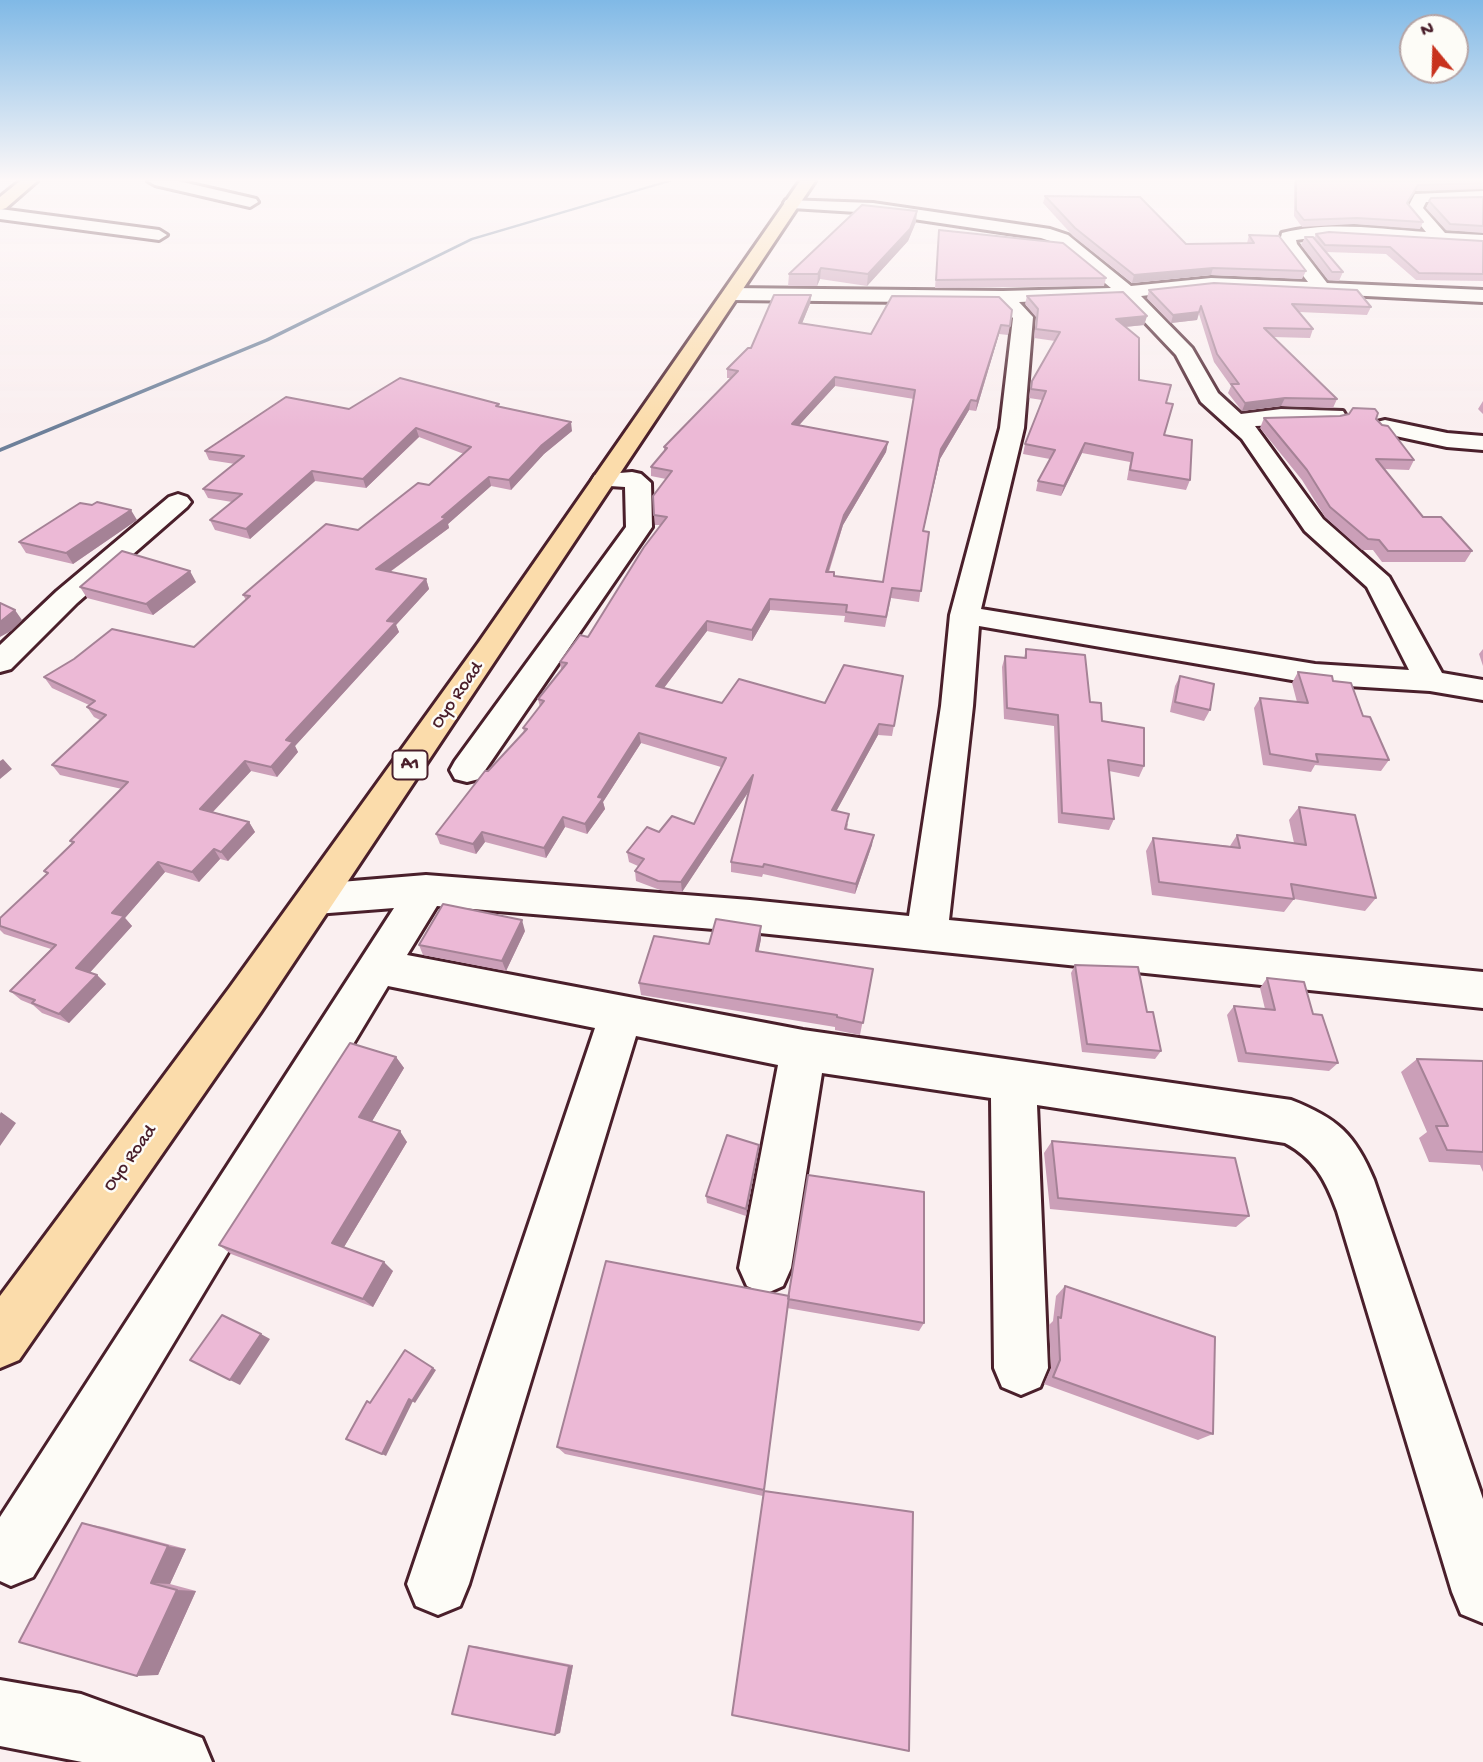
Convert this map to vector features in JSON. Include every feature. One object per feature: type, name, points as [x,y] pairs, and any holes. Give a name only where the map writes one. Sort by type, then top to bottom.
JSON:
[{"type":"highway","name":"Oyo Road","points":[[0,1341],[316,900],[752,263]]},
{"type":"street","points":[[1092,263],[1127,292],[1185,352],[1209,397],[1250,434],[1314,525],[1379,583],[1430,681]]},
{"type":"street","points":[[1303,263],[1321,287]]},
{"type":"street","points":[[732,293],[1013,307],[1096,295],[1211,284],[1483,296]]},
{"type":"street","points":[[1013,307],[1096,295]]},
{"type":"street","points":[[927,933],[957,706],[965,615],[1012,428],[1013,307]]},
{"type":"street","points":[[1236,421],[1281,416],[1335,416]]},
{"type":"street","points":[[1385,428],[1447,440],[1483,443]]},
{"type":"street","points":[[467,769],[639,527],[638,483],[632,480],[604,480]]},
{"type":"street","points":[[0,662],[67,597],[178,502]]},
{"type":"street","points":[[965,615],[1315,674],[1430,681],[1483,690]]},
{"type":"street","points":[[316,900],[426,890],[927,933],[1483,990]]},
{"type":"street","points":[[11,1555],[426,890]]},
{"type":"street","points":[[378,967],[803,1050],[1291,1122],[1319,1135],[1342,1160],[1362,1211],[1483,1592]]},
{"type":"street","points":[[438,1584],[621,1014]]},
{"type":"street","points":[[765,1268],[803,1050]]},
{"type":"street","points":[[1013,1081],[1021,1368]]},
{"type":"street","points":[[0,1713],[81,1728],[178,1762]]},
{"type":"building","points":[[800,263],[878,263],[868,274],[821,268],[818,274],[789,274]]},
{"type":"building","points":[[937,263],[1088,263],[1106,278],[936,280]]},
{"type":"building","points":[[1119,263],[1300,263],[1306,271],[1213,268],[1134,275]]},
{"type":"building","points":[[1325,263],[1335,263],[1343,272],[1332,272]]},
{"type":"building","points":[[1408,263],[1483,263],[1483,274],[1419,273]]},
{"type":"building","points":[[1214,283],[1357,290],[1371,307],[1292,304],[1313,329],[1264,328],[1337,399],[1285,398],[1245,403],[1231,384],[1239,384],[1217,354],[1201,306],[1199,312],[1173,315],[1149,290]]},
{"type":"building","points":[[1123,292],[1147,316],[1116,319],[1139,338],[1139,380],[1171,385],[1166,403],[1173,404],[1164,435],[1192,440],[1190,480],[1130,470],[1133,453],[1085,443],[1064,486],[1038,481],[1055,450],[1025,444],[1046,391],[1031,389],[1032,381],[1060,332],[1036,329],[1038,309],[1027,296]]},
{"type":"building","points":[[774,295],[811,295],[799,323],[871,334],[892,296],[999,297],[1012,310],[1010,326],[1001,325],[977,401],[971,400],[941,449],[923,531],[929,532],[921,591],[892,588],[886,617],[846,612],[847,605],[770,599],[752,630],[707,621],[656,686],[722,703],[739,679],[825,703],[844,665],[903,676],[894,726],[879,724],[832,810],[849,814],[845,829],[874,835],[856,884],[764,864],[763,867],[731,862],[753,775],[681,882],[658,881],[635,871],[644,859],[627,852],[647,827],[659,832],[672,816],[694,824],[726,758],[639,733],[598,797],[603,798],[585,824],[563,817],[544,848],[482,832],[473,844],[436,834],[485,771],[488,771],[527,729],[523,728],[544,701],[538,699],[567,663],[560,662],[580,635],[588,637],[644,547],[667,517],[654,515],[653,496],[672,471],[651,467],[667,448],[664,447],[738,371],[727,369],[751,348]],"holes":[[[835,377],[915,390],[883,582],[834,576],[834,572],[826,572],[844,515],[888,442],[792,424]]]},
{"type":"building","points":[[400,378],[499,404],[496,406],[571,422],[542,445],[509,480],[489,477],[442,517],[446,518],[376,569],[426,579],[387,621],[396,622],[286,740],[293,742],[271,767],[245,761],[200,809],[249,822],[221,852],[214,849],[192,872],[158,862],[112,913],[124,916],[76,968],[97,975],[59,1014],[32,1003],[35,1000],[10,991],[56,945],[0,926],[0,918],[48,873],[44,871],[74,842],[70,841],[128,782],[52,765],[106,715],[87,707],[95,701],[44,677],[74,659],[112,629],[194,647],[250,596],[243,595],[326,524],[358,530],[418,483],[429,485],[471,447],[416,428],[363,479],[312,471],[246,529],[210,520],[242,494],[203,489],[244,456],[205,451],[286,397],[349,409]]},
{"type":"building","points":[[1353,408],[1375,409],[1378,413],[1376,419],[1382,425],[1388,426],[1414,460],[1376,459],[1423,517],[1441,517],[1472,551],[1388,551],[1379,540],[1368,539],[1330,507],[1307,470],[1264,418],[1340,416],[1349,414]]},
{"type":"building","points":[[97,502],[131,510],[66,553],[19,542],[80,503],[92,505]]},
{"type":"building","points":[[122,551],[190,571],[146,604],[80,587]]},
{"type":"building","points":[[0,603],[15,610],[0,622]]},
{"type":"building","points":[[1026,649],[1085,655],[1090,702],[1101,703],[1102,721],[1144,728],[1144,766],[1108,760],[1114,819],[1062,813],[1058,715],[1007,708],[1005,656],[1026,658]]},
{"type":"building","points":[[1298,672],[1332,676],[1333,681],[1351,683],[1363,716],[1370,717],[1389,760],[1316,754],[1318,762],[1270,754],[1260,698],[1308,703]]},
{"type":"building","points":[[1180,676],[1214,684],[1210,710],[1175,702]]},
{"type":"building","points":[[1299,807],[1355,815],[1376,898],[1291,884],[1294,899],[1159,882],[1153,838],[1240,848],[1237,835],[1306,845]]},
{"type":"building","points":[[443,904],[522,920],[502,961],[419,945]]},
{"type":"building","points":[[716,919],[761,926],[756,951],[873,969],[863,1023],[837,1015],[639,983],[654,936],[709,944]]},
{"type":"building","points":[[1075,965],[1138,967],[1147,1012],[1153,1012],[1161,1051],[1087,1044]]},
{"type":"building","points":[[1267,978],[1304,982],[1313,1014],[1322,1015],[1338,1063],[1246,1053],[1234,1006],[1275,1010]]},
{"type":"building","points":[[350,1043],[396,1057],[359,1117],[400,1131],[332,1243],[384,1262],[363,1299],[219,1245]]},
{"type":"building","points":[[1417,1059],[1483,1061],[1483,1152],[1447,1150],[1436,1126],[1448,1126]]},
{"type":"building","points":[[727,1135],[759,1145],[746,1209],[706,1196]]},
{"type":"building","points":[[1052,1141],[1235,1158],[1249,1216],[1058,1198]]},
{"type":"building","points":[[808,1175],[924,1192],[924,1323],[788,1299]]},
{"type":"building","points":[[606,1261],[789,1296],[764,1490],[557,1447]]},
{"type":"building","points":[[1065,1286],[1215,1337],[1213,1434],[1053,1377],[1060,1360],[1058,1317],[1061,1318]]},
{"type":"building","points":[[222,1315],[261,1334],[230,1380],[190,1360]]},
{"type":"building","points":[[405,1350],[433,1368],[412,1401],[409,1399],[382,1454],[346,1439],[367,1401],[370,1403]]},
{"type":"building","points":[[764,1491],[913,1512],[909,1751],[732,1715]]},
{"type":"building","points":[[82,1523],[168,1546],[151,1583],[177,1590],[137,1676],[19,1642]]},
{"type":"building","points":[[469,1646],[569,1666],[555,1735],[452,1714]]},
{"type":"waterway","points":[[0,450],[267,340],[423,263]]}]
